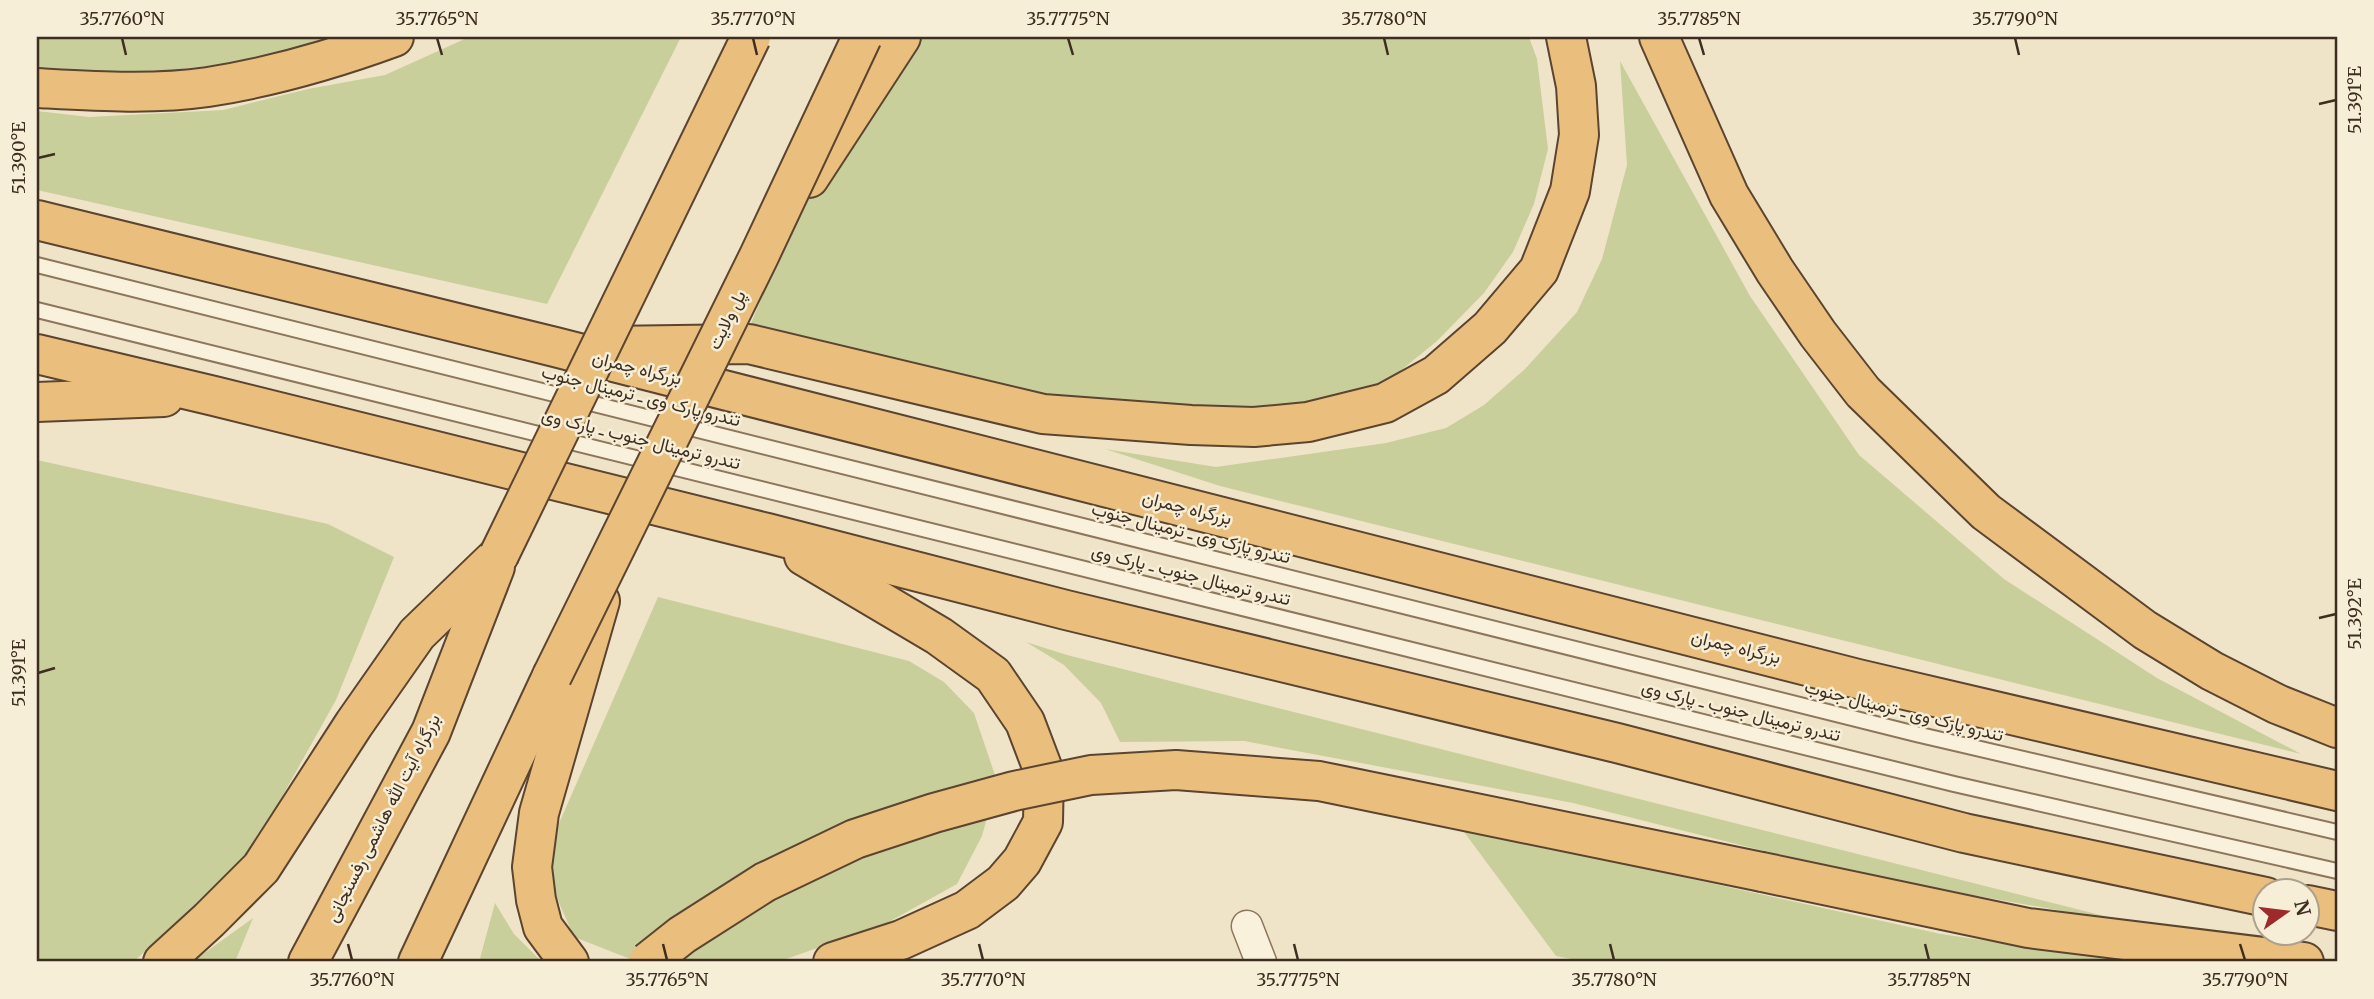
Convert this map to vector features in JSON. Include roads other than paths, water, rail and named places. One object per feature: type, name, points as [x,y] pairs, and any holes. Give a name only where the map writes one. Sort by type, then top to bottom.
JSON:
[{"type":"highway","points":[[37,88],[121,92],[207,87],[332,60],[394,37]]},
{"type":"highway","points":[[163,962],[261,868],[354,724],[417,634],[499,555],[751,37]]},
{"type":"highway","name":"پل ولایت","points":[[418,962],[552,676],[759,256],[862,37]]},
{"type":"highway","points":[[759,256],[901,37]]},
{"type":"highway","points":[[555,347],[749,344],[1043,414],[1191,425],[1254,427],[1308,422],[1385,403],[1436,375],[1490,328],[1539,270],[1570,191],[1579,135],[1576,86],[1566,37]]},
{"type":"highway","points":[[1659,37],[1730,195],[1775,271],[1818,334],[1863,392],[1986,512],[2145,630],[2223,677],[2277,704],[2337,728]]},
{"type":"highway","name":"بزرگراه چمران","points":[[37,220],[555,347],[1845,675],[2337,791]]},
{"type":"highway","points":[[37,354],[766,533],[1079,614],[1618,743],[1964,832],[2252,894]]},
{"type":"highway","points":[[37,402],[214,396]]},
{"type":"highway","points":[[766,533],[939,636],[993,675],[1025,722],[1044,772],[1043,822],[1022,861],[1003,883],[967,911],[901,940],[833,962]]},
{"type":"highway","points":[[569,962],[544,927],[536,900],[532,867],[539,813],[615,550]]},
{"type":"highway","name":"بزرگراه آیت الله هاشمی رفسنجانی","points":[[308,962],[431,732],[499,555]]},
{"type":"highway","points":[[648,962],[682,935],[765,882],[855,839],[1014,791],[1091,775],[1176,770],[1319,781],[2028,928],[2304,962]]},
{"type":"street","points":[[1247,926],[1262,962]]},
{"type":"lane","name":"تندرو پارک وی ـ ترمینال جنوب","points":[[37,265],[1902,731],[2337,832]]},
{"type":"lane","name":"تندرو ترمینال جنوب ـ پارک وی","points":[[37,310],[1954,783],[2337,871]]}]
